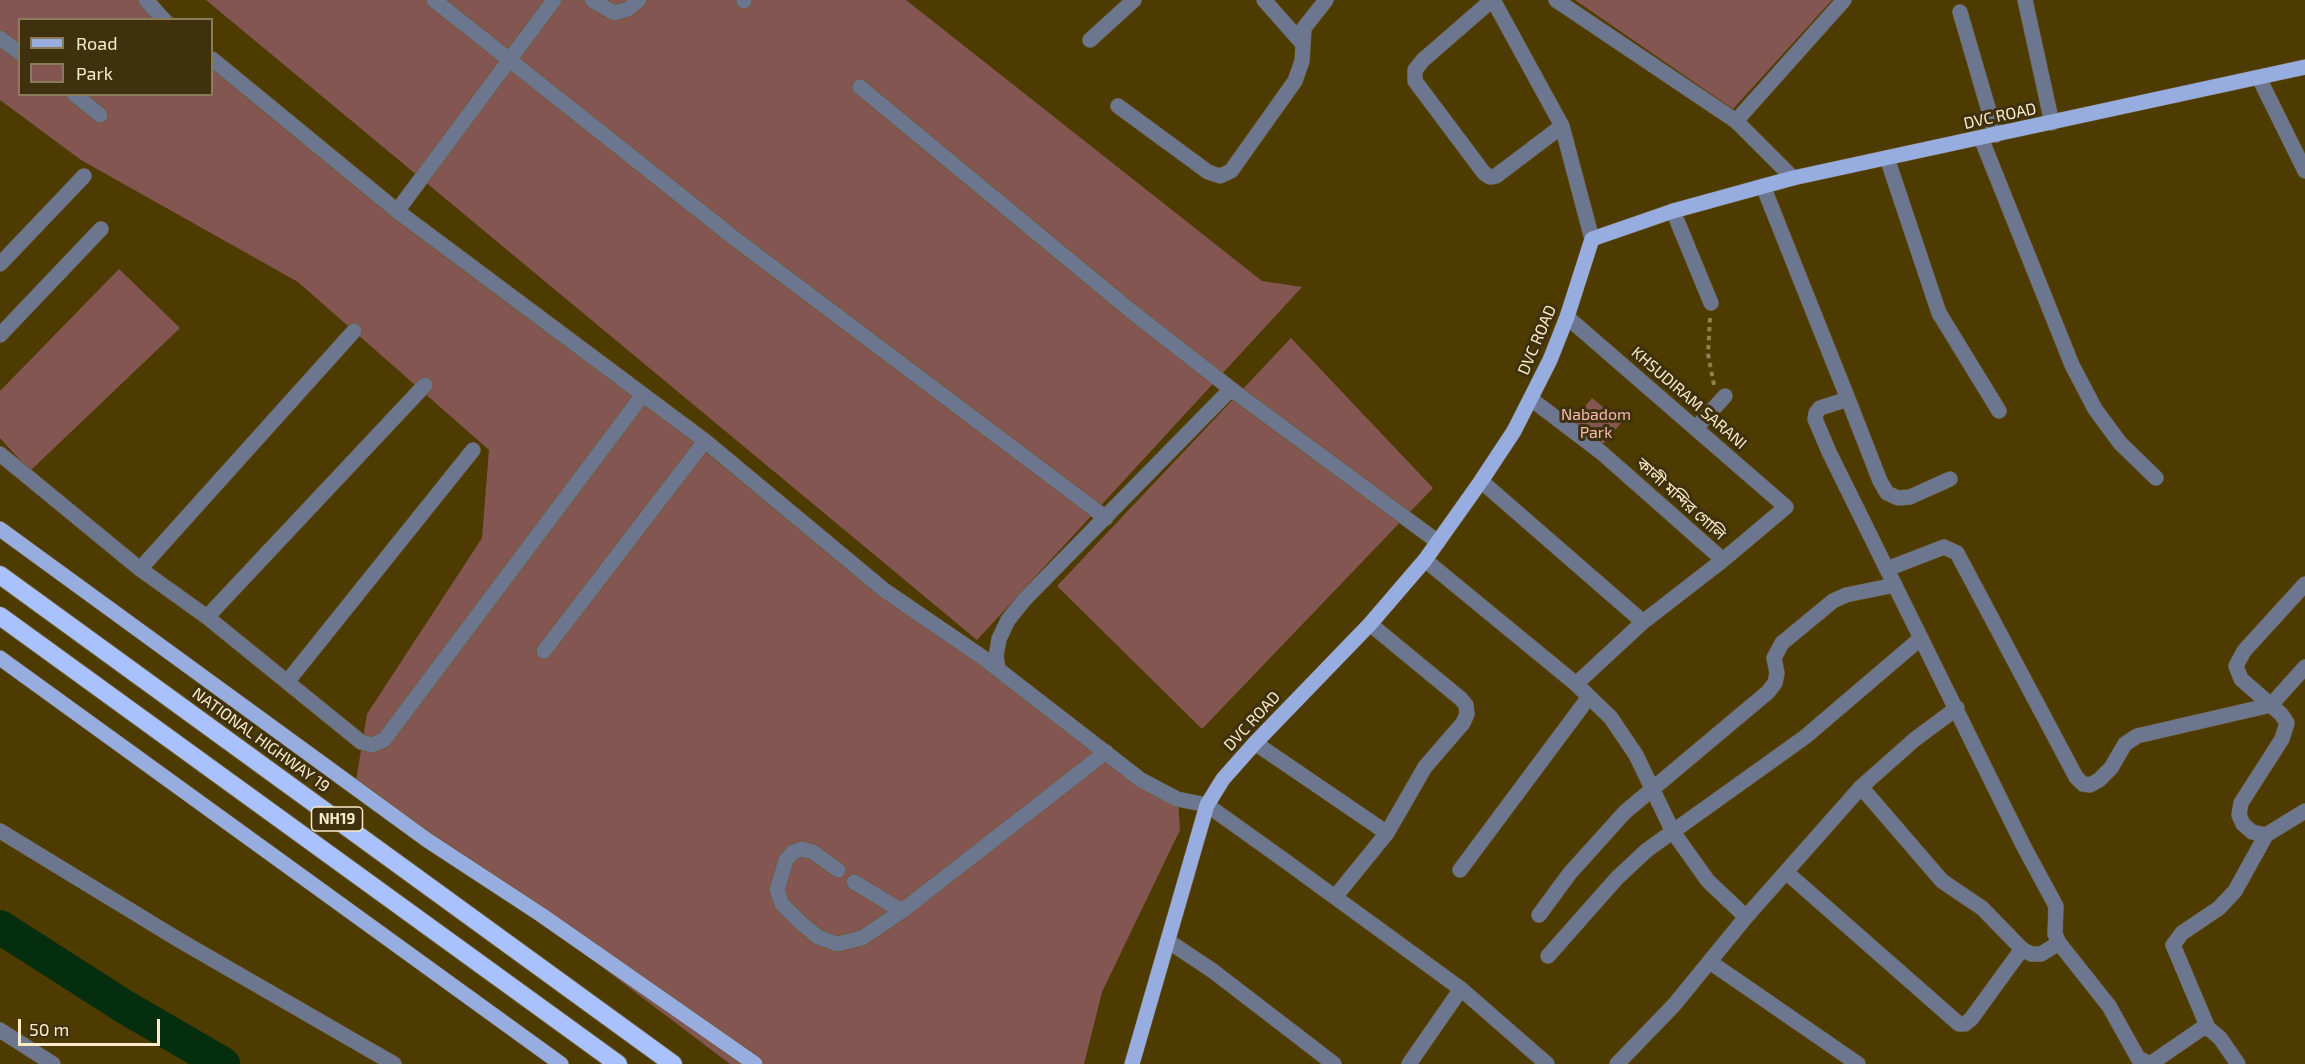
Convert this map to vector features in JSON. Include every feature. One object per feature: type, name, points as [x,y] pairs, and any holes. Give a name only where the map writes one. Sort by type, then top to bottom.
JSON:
[{"type":"highway","name":"NATIONAL HIGHWAY 19","points":[[0,575],[673,1064]]},
{"type":"highway","name":"NH19","points":[[0,616],[618,1064]]},
{"type":"main road","name":"DVC ROAD","points":[[1132,1064],[1207,805],[1223,779],[1255,743],[1370,624],[1425,560],[1481,481],[1514,431],[1550,360],[1567,317],[1592,239],[1673,211],[1793,178],[2305,67]]},
{"type":"main road","points":[[0,529],[427,840],[540,914],[755,1064]]},
{"type":"main road","points":[[0,658],[561,1064]]},
{"type":"street","points":[[146,0],[162,18]]},
{"type":"street","points":[[434,0],[762,260],[1106,518]]},
{"type":"street","points":[[397,211],[554,0]]},
{"type":"street","points":[[592,0],[614,13],[628,9],[639,0]]},
{"type":"street","points":[[1090,40],[1134,0]]},
{"type":"street","points":[[1264,0],[1302,42]]},
{"type":"street","points":[[1118,105],[1208,172],[1220,176],[1231,171],[1282,102],[1302,61],[1304,28],[1326,0]]},
{"type":"street","points":[[1562,126],[1496,176],[1490,177],[1484,173],[1415,81],[1415,70],[1423,60],[1493,0],[1562,126],[1592,239]]},
{"type":"street","points":[[1556,0],[1736,121],[1793,178]]},
{"type":"street","points":[[1736,121],[1844,0]]},
{"type":"street","points":[[2025,0],[2052,123]]},
{"type":"street","points":[[1960,12],[1989,136],[2072,365],[2095,409],[2120,443],[2156,478]]},
{"type":"street","points":[[0,38],[18,52]]},
{"type":"street","points":[[213,60],[397,211],[705,441],[795,519],[884,590],[998,669],[1141,780],[1177,799],[1207,805],[1461,989],[1544,1063]]},
{"type":"street","points":[[2259,78],[2305,171]]},
{"type":"street","points":[[860,87],[1037,236],[1231,389],[1438,542]]},
{"type":"street","points":[[76,96],[100,115]]},
{"type":"street","points":[[1887,158],[1939,313],[1999,411]]},
{"type":"street","points":[[0,264],[84,176]]},
{"type":"street","points":[[1763,186],[1880,481],[1887,493],[1898,498],[1910,497],[1950,479]]},
{"type":"street","points":[[1673,211],[1711,303]]},
{"type":"street","points":[[0,335],[101,230]]},
{"type":"street","name":"KHSUDIRAM SARANI","points":[[1567,317],[1786,507],[1723,560]]},
{"type":"street","points":[[140,569],[354,331]]},
{"type":"street","points":[[207,617],[425,385]]},
{"type":"street","points":[[998,669],[996,656],[999,639],[1008,620],[1024,600],[1231,389]]},
{"type":"street","points":[[0,454],[140,569],[207,617],[362,742],[372,745],[384,740],[642,396]]},
{"type":"street","points":[[1696,428],[1725,396]]},
{"type":"street","name":"কালী মন্দির গোলি","points":[[1531,399],[1602,453],[1723,560]]},
{"type":"street","points":[[1848,399],[1820,408],[1815,419],[2023,845],[2056,906],[2055,934],[2059,943],[2109,1006],[2146,1064],[2201,1029],[2208,1028]]},
{"type":"street","points":[[544,651],[705,441]]},
{"type":"street","points":[[287,682],[473,450]]},
{"type":"street","points":[[1481,481],[1643,622]]},
{"type":"street","points":[[1887,569],[1944,547],[1957,553],[2076,777],[2083,784],[2090,785],[2099,780],[2111,768],[2125,744],[2137,736],[2271,705],[2305,667]]},
{"type":"street","points":[[1425,560],[1576,684],[1611,718],[1636,755],[1673,832],[1708,880],[1746,917]]},
{"type":"street","points":[[1576,684],[1643,622],[1723,560]]},
{"type":"street","points":[[2266,835],[2252,832],[2242,824],[2239,815],[2248,790],[2286,731],[2287,723],[2271,705],[2241,679],[2236,666],[2244,651],[2305,584]]},
{"type":"street","points":[[1539,915],[1596,842],[1652,787],[1768,692],[1775,683],[1778,673],[1774,658],[1776,650],[1791,635],[1833,601],[1846,595],[1895,585]]},
{"type":"street","points":[[1335,897],[1387,833],[1425,767],[1463,723],[1467,714],[1466,705],[1461,699],[1370,624]]},
{"type":"street","points":[[1548,956],[1617,878],[1647,850],[1805,737],[1921,638]]},
{"type":"street","points":[[1460,870],[1589,697]]},
{"type":"street","points":[[1617,1064],[1674,1005],[1746,917],[1861,787],[1914,740],[1957,708]]},
{"type":"street","points":[[1255,743],[1387,833]]},
{"type":"street","points":[[838,870],[813,852],[802,849],[794,852],[786,860],[777,890],[782,904],[818,937],[837,944],[862,938],[902,910],[1106,752]]},
{"type":"street","points":[[1861,787],[1942,881],[1982,908],[2022,949],[2031,954],[2041,954],[2059,943]]},
{"type":"street","points":[[2238,1064],[2220,1038],[2208,1028],[2173,945],[2182,933],[2219,908],[2235,891],[2266,835],[2305,811]]},
{"type":"street","points":[[0,831],[179,940],[394,1064]]},
{"type":"street","points":[[1786,872],[1959,1024],[1965,1024],[1971,1019],[2022,949]]},
{"type":"street","points":[[854,882],[902,910]]},
{"type":"street","points":[[1168,941],[1214,971],[1334,1064]]},
{"type":"street","points":[[1710,962],[1858,1064]]},
{"type":"street","points":[[1413,1062],[1461,989]]},
{"type":"street","points":[[0,1030],[53,1064]]},
{"type":"path","points":[[1711,303],[1708,354],[1712,382],[1725,396]]},
{"type":"green space","points":[[0,0],[157,0],[159,6],[174,18],[18,18],[18,96],[213,96],[213,51],[881,595],[1178,799],[1180,830],[1102,992],[1084,1064],[730,1064],[356,781],[367,714],[482,538],[489,450],[298,282],[81,160],[0,100]]},
{"type":"green space","points":[[206,0],[906,0],[1262,281],[1302,287],[977,640]]},
{"type":"green space","points":[[1575,0],[1832,0],[1733,109]]},
{"type":"green space","points":[[119,269],[180,328],[30,471],[0,438],[0,391]]},
{"type":"green space","points":[[1291,338],[1433,488],[1202,729],[1057,586]]},
{"type":"green space","name":"Nabadom Park","points":[[1592,398],[1622,422],[1598,450],[1569,426]]},
{"type":"waterway","points":[[0,927],[125,1007],[223,1064]]}]
